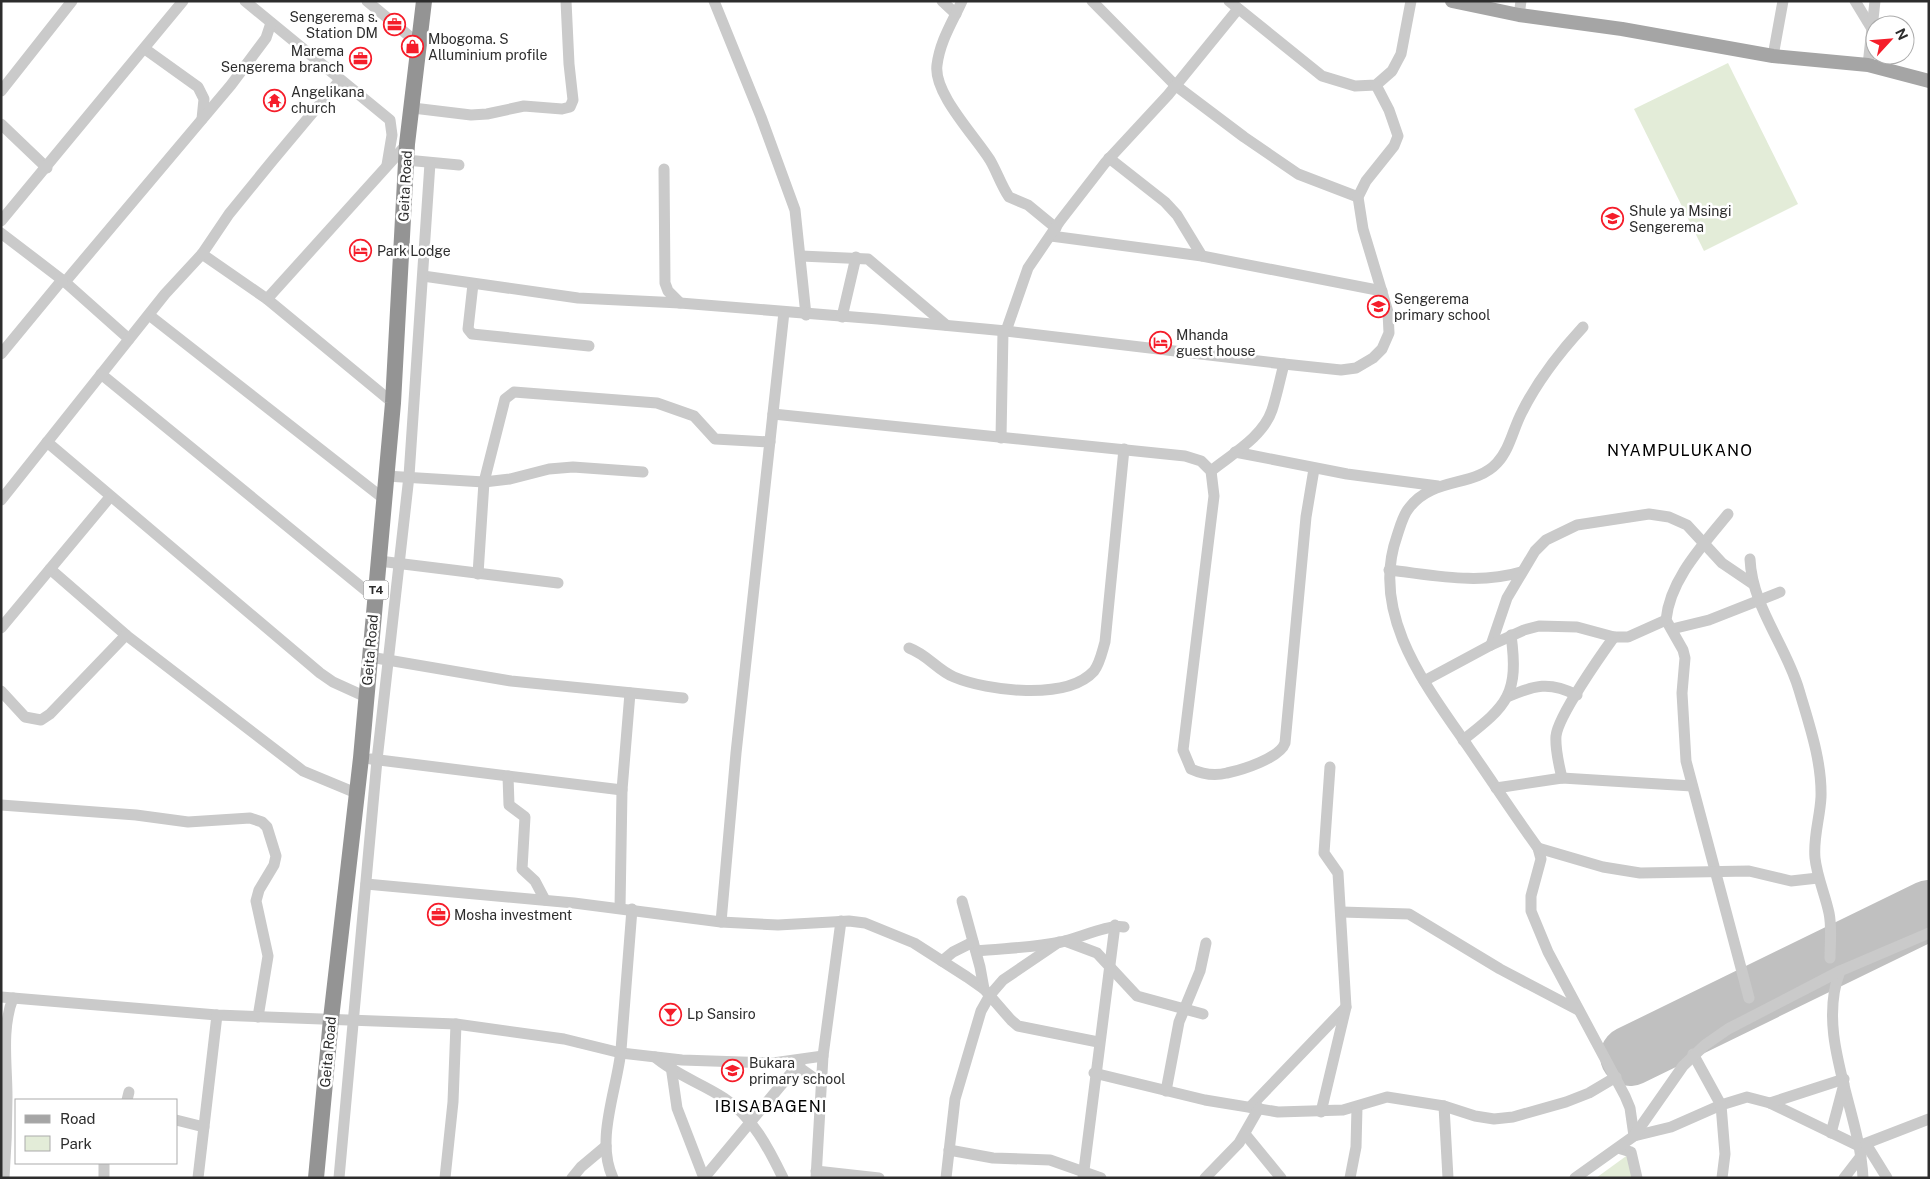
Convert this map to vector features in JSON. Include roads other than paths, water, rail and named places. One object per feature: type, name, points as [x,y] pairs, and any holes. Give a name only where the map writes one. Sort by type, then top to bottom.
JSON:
[{"type":"highway","name":"Geita Road","points":[[316,1178],[330,1019],[356,793],[369,759],[366,697],[393,402],[406,152],[413,108],[424,1]]},
{"type":"main road","points":[[1452,1],[1520,8],[1622,29],[1773,56],[1868,66],[1929,81]]},
{"type":"street","points":[[1,91],[72,1]]},
{"type":"street","points":[[12,241],[4,217],[47,168],[183,1]]},
{"type":"street","points":[[245,1],[391,122],[392,135],[387,165]]},
{"type":"street","points":[[367,1],[420,45]]},
{"type":"street","points":[[413,108],[487,114],[524,106],[562,109],[570,107],[573,100],[566,1]]},
{"type":"street","points":[[714,1],[789,192],[799,230],[806,315]]},
{"type":"street","points":[[942,1],[956,14]]},
{"type":"street","points":[[962,1],[948,27],[941,46],[937,66],[940,83],[947,98],[991,162],[1009,197],[1028,205],[1053,232],[1202,256],[1382,291]]},
{"type":"street","points":[[1092,1],[1175,85],[1298,174],[1358,198]]},
{"type":"street","points":[[1001,438],[1004,331],[1028,268],[1086,186],[1175,85],[1234,5],[1322,76],[1355,86],[1376,85],[1392,71],[1401,54],[1411,1]]},
{"type":"street","points":[[1773,56],[1783,1]]},
{"type":"street","points":[[1855,1],[1865,17]]},
{"type":"street","points":[[1874,15],[1875,1]]},
{"type":"street","points":[[1,354],[202,121],[266,38],[272,23]]},
{"type":"street","points":[[145,49],[198,87],[204,99],[202,121]]},
{"type":"street","points":[[1,500],[164,294],[202,254],[230,214],[340,80]]},
{"type":"street","points":[[423,276],[578,298],[680,303],[806,315],[946,325],[1340,370],[1356,368],[1373,358],[1382,349],[1389,333],[1388,312],[1363,229],[1358,198],[1366,181],[1394,146],[1398,136],[1389,110],[1376,85]]},
{"type":"street","points":[[1,124],[47,168]]},
{"type":"street","points":[[267,299],[387,165],[406,152],[430,163],[458,165]]},
{"type":"street","points":[[1109,158],[1165,202],[1177,215],[1202,256]]},
{"type":"street","points":[[340,1178],[366,884],[369,759],[389,660],[409,478],[430,163]]},
{"type":"street","points":[[664,169],[665,284],[668,291],[680,303]]},
{"type":"street","points":[[1,233],[63,281],[129,338]]},
{"type":"street","points":[[202,254],[267,299],[393,402]]},
{"type":"street","points":[[801,256],[868,258],[946,325]]},
{"type":"street","points":[[842,317],[856,257]]},
{"type":"street","points":[[473,284],[468,328],[472,334],[589,346]]},
{"type":"street","points":[[722,922],[736,753],[784,312]]},
{"type":"street","points":[[149,315],[384,498]]},
{"type":"street","points":[[1583,327],[1563,348],[1544,375],[1522,411],[1505,453],[1496,464],[1470,478],[1438,486],[1419,496],[1407,509],[1392,549],[1389,570],[1396,624],[1424,681],[1538,848],[1541,859],[1531,896],[1531,911],[1548,952],[1616,1077],[1630,1108],[1631,1152],[1637,1178]]},
{"type":"street","points":[[1211,471],[1257,434],[1272,411],[1284,364]]},
{"type":"street","points":[[101,374],[375,598]]},
{"type":"street","points":[[478,574],[484,482],[506,399],[514,392],[652,402],[694,416],[715,439],[770,442]]},
{"type":"street","points":[[773,414],[1124,449],[1185,456],[1201,461],[1211,471],[1214,496],[1183,750],[1191,769],[1210,774],[1227,774],[1270,758],[1282,750],[1285,743],[1306,518],[1314,469]]},
{"type":"street","points":[[47,442],[320,673],[333,682],[366,697]]},
{"type":"street","points":[[909,648],[919,652],[951,676],[991,688],[1042,689],[1068,686],[1094,670],[1101,658],[1105,642],[1124,449]]},
{"type":"street","points":[[1235,452],[1314,469],[1438,486]]},
{"type":"street","points":[[386,476],[484,482],[510,479],[549,469],[573,468],[643,472]]},
{"type":"street","points":[[1,628],[110,497]]},
{"type":"street","points":[[1491,644],[1501,612],[1521,572],[1546,540],[1577,525],[1649,514],[1669,517],[1687,525],[1722,563],[1753,584]]},
{"type":"street","points":[[1728,514],[1672,593],[1669,625],[1685,658],[1682,728],[1686,761],[1749,998]]},
{"type":"street","points":[[1750,559],[1753,584],[1759,600],[1798,686],[1819,767],[1821,800],[1815,843],[1818,878],[1830,915],[1830,958]]},
{"type":"street","points":[[378,560],[558,583]]},
{"type":"street","points":[[50,569],[126,635],[308,774],[356,793]]},
{"type":"street","points":[[1389,570],[1462,579],[1506,576],[1521,572]]},
{"type":"street","points":[[1424,681],[1491,644],[1539,626],[1577,627],[1614,637],[1628,637],[1669,625],[1709,620],[1780,592]]},
{"type":"street","points":[[1,691],[25,717],[41,720],[50,714],[126,635]]},
{"type":"street","points":[[1463,740],[1494,716],[1507,697],[1515,668],[1511,635]]},
{"type":"street","points":[[1562,778],[1556,736],[1559,724],[1594,664],[1614,637]]},
{"type":"street","points":[[370,657],[511,681],[684,698]]},
{"type":"street","points":[[1507,697],[1534,686],[1548,685],[1562,687],[1577,694]]},
{"type":"street","points":[[613,1178],[609,1168],[606,1146],[621,1053],[626,909],[622,790],[630,693]]},
{"type":"street","points":[[369,759],[622,790]]},
{"type":"street","points":[[1321,1112],[1346,1007],[1338,873],[1324,853],[1330,767]]},
{"type":"street","points":[[508,776],[509,805],[525,817],[522,870],[535,881],[545,900]]},
{"type":"street","points":[[1496,788],[1562,778],[1692,786]]},
{"type":"street","points":[[1,805],[136,815],[188,822],[250,818],[262,822],[267,827],[276,856],[274,865],[259,890],[256,901],[268,956],[258,1017]]},
{"type":"street","points":[[1538,848],[1602,867],[1640,872],[1749,871],[1791,881],[1818,878]]},
{"type":"street","points":[[366,884],[545,900],[722,922],[778,925],[841,921],[865,923],[914,943],[942,961],[987,992],[1010,1020],[1018,1026],[1098,1042]]},
{"type":"street","points":[[946,1178],[955,1100],[987,992],[962,901]]},
{"type":"street","points":[[1341,912],[1409,914],[1500,969],[1578,1010]]},
{"type":"street","points":[[841,921],[823,1056],[816,1174],[879,1178]]},
{"type":"street","points":[[942,961],[953,952],[974,946],[1062,942],[1119,926],[1108,966],[1083,1175]]},
{"type":"street","points":[[1575,1178],[1632,1138],[1693,1054],[1728,1029],[1840,971],[1929,933]]},
{"type":"street","points":[[1062,942],[1097,953],[1137,996],[1203,1014]]},
{"type":"street","points":[[987,992],[1062,942]]},
{"type":"street","points":[[1166,1091],[1176,1033],[1200,971],[1206,943]]},
{"type":"street","points":[[1840,971],[1834,992],[1833,1020],[1834,1036],[1844,1081],[1862,1158],[1887,1178]]},
{"type":"street","points":[[1,997],[82,1002],[167,1012],[217,1015],[456,1024],[564,1039],[621,1053],[655,1057],[671,1064],[725,1098],[750,1123],[770,1152],[784,1178]]},
{"type":"street","points":[[4,1178],[8,1101],[6,1028],[7,1014],[13,998]]},
{"type":"street","points":[[1205,1178],[1245,1134],[1254,1108],[1346,1007]]},
{"type":"street","points":[[198,1178],[217,1015]]},
{"type":"street","points":[[445,1178],[453,1102],[456,1024]]},
{"type":"street","points":[[1693,1054],[1721,1105],[1725,1154],[1722,1178]]},
{"type":"street","points":[[671,1064],[799,1063],[823,1056]]},
{"type":"street","points":[[671,1064],[677,1108],[704,1178],[799,1063]]},
{"type":"street","points":[[799,1063],[822,1083]]},
{"type":"street","points":[[1094,1073],[1166,1091],[1278,1112],[1321,1112],[1357,1107],[1387,1097],[1444,1106],[1475,1116],[1494,1118],[1512,1117],[1566,1102],[1589,1093],[1616,1077]]},
{"type":"street","points":[[1770,1103],[1844,1081]]},
{"type":"street","points":[[1831,1133],[1844,1081]]},
{"type":"street","points":[[1632,1138],[1671,1127],[1721,1105],[1748,1097],[1770,1103],[1831,1133],[1887,1178]]},
{"type":"street","points":[[1444,1106],[1448,1178]]},
{"type":"street","points":[[1350,1178],[1356,1147],[1357,1107]]},
{"type":"street","points":[[1844,1178],[1862,1158],[1929,1119]]},
{"type":"street","points":[[178,1120],[204,1127]]},
{"type":"street","points":[[1245,1134],[1281,1178]]},
{"type":"street","points":[[572,1178],[581,1167],[606,1146]]},
{"type":"street","points":[[1618,1148],[1631,1152]]},
{"type":"street","points":[[949,1150],[993,1158],[1050,1160],[1064,1163],[1083,1175],[1101,1178]]},
{"type":"street","points":[[104,1164],[104,1178]]},
{"type":"place","name":"Sengerema s. Station DM","points":[[394,25]]},
{"type":"place","name":"Mbogoma. S Alluminium profile","points":[[412,47]]},
{"type":"place","name":"Marema Sengerema branch","points":[[360,59]]},
{"type":"place","name":"Angelikana church","points":[[275,100]]},
{"type":"place","name":"Shule ya Msingi Sengerema","points":[[1613,219]]},
{"type":"place","name":"Park Lodge","points":[[361,251]]},
{"type":"place","name":"Sengerema primary school","points":[[1378,307]]},
{"type":"place","name":"Mhanda guest house","points":[[1160,343]]},
{"type":"place","name":"Mosha investment","points":[[438,915]]},
{"type":"place","name":"Lp Sansiro","points":[[671,1014]]},
{"type":"place","name":"Bukara primary school","points":[[733,1071]]},
{"type":"district","name":"NYAMPULUKANO","points":[[1680,450]]},
{"type":"district","name":"IBISABAGENI","points":[[771,1106]]}]
